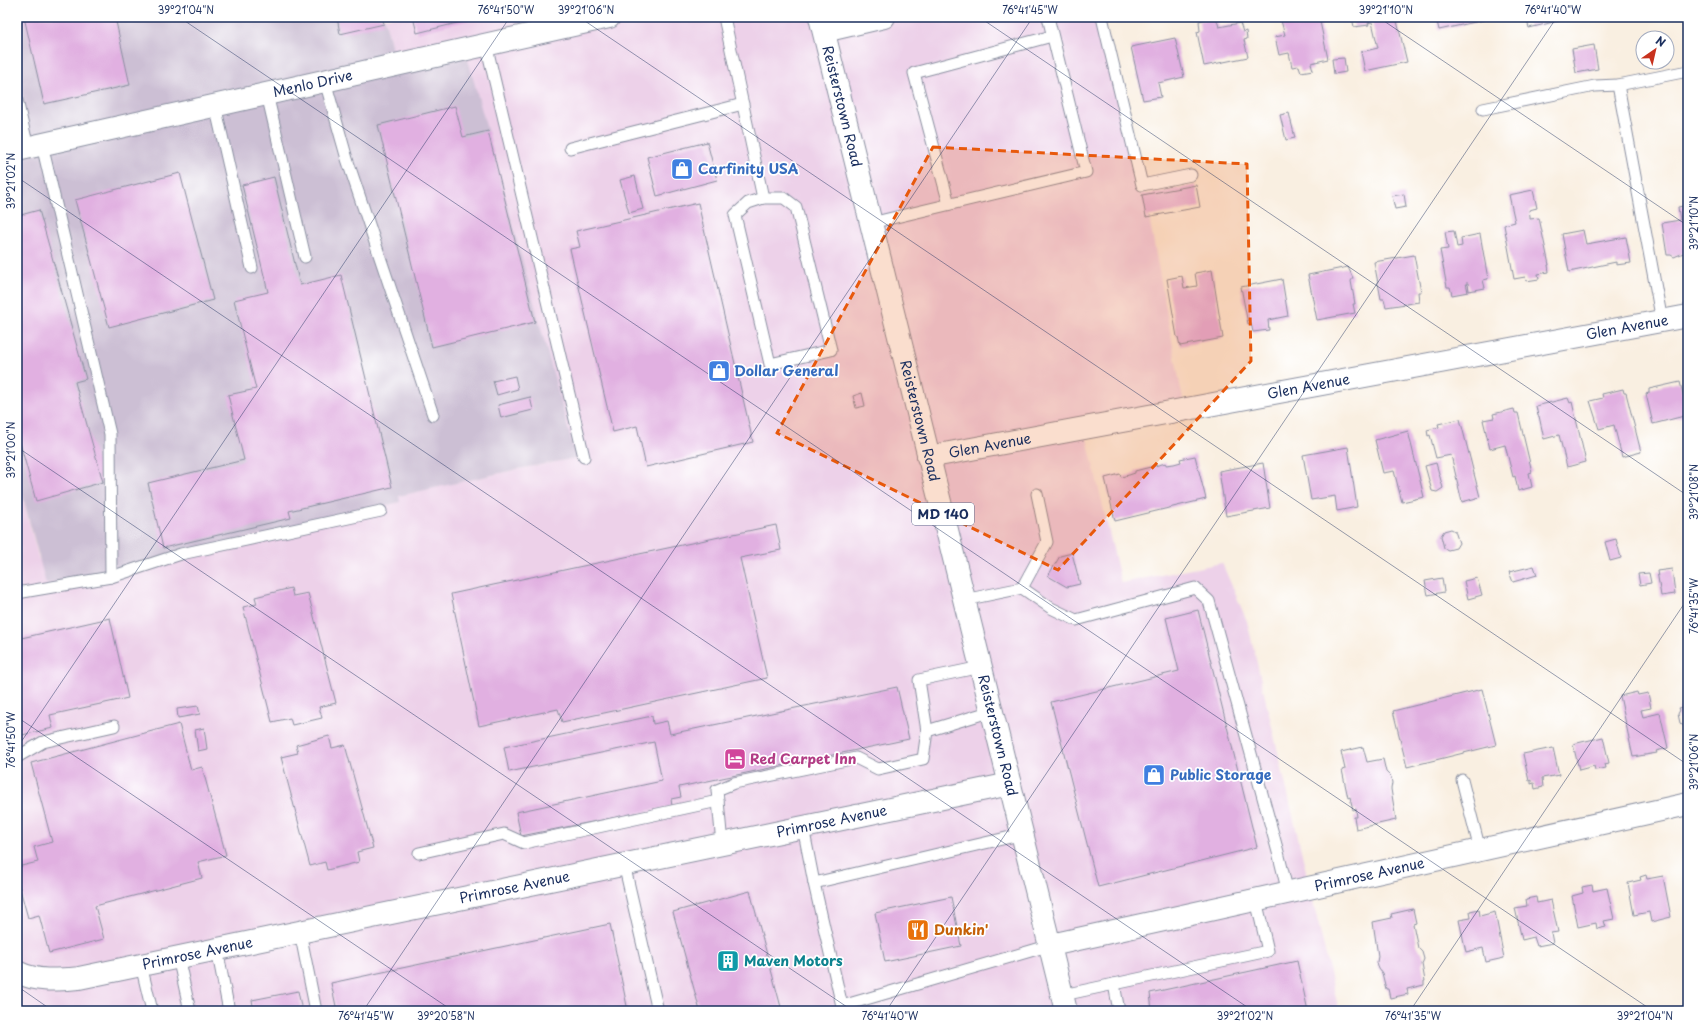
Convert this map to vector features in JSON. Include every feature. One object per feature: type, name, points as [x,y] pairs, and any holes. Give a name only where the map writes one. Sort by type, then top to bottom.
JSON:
[{"type":"street","name":"Menlo Drive","points":[[29,147],[609,17]]},
{"type":"street","points":[[822,24],[884,17]]},
{"type":"street","name":"Reisterstown Road","points":[[822,24],[928,457],[1065,1003]]},
{"type":"street","name":"Glen Avenue","points":[[928,457],[1688,316]]},
{"type":"street","name":"Primrose Avenue","points":[[18,973],[38,979],[56,980],[78,978],[1010,784]]},
{"type":"street","name":"Primrose Avenue","points":[[1050,945],[1688,804]]},
{"type":"lane","points":[[724,17],[763,198]]},
{"type":"lane","points":[[871,223],[1086,172],[1048,17]]},
{"type":"lane","points":[[1102,17],[1142,185],[1191,175]]},
{"type":"lane","points":[[949,204],[914,73],[1052,36]]},
{"type":"lane","points":[[486,44],[584,457]]},
{"type":"lane","points":[[1483,109],[1595,86],[1618,85],[1688,71]]},
{"type":"lane","points":[[326,81],[346,159],[433,415]]},
{"type":"lane","points":[[1618,85],[1662,321]]},
{"type":"lane","points":[[267,94],[305,257]]},
{"type":"lane","points":[[17,100],[110,434],[111,577]]},
{"type":"lane","points":[[570,148],[743,104]]},
{"type":"lane","points":[[215,105],[252,268]]},
{"type":"lane","points":[[763,198],[784,198],[796,207],[831,350],[770,364],[735,215],[748,203],[763,198]]},
{"type":"lane","points":[[1022,588],[1047,542],[1037,494]]},
{"type":"lane","points":[[17,592],[111,577],[180,554],[382,511]]},
{"type":"lane","points":[[964,600],[1022,588],[1050,608],[1076,620],[1195,588],[1209,601],[1288,893]]},
{"type":"lane","points":[[722,844],[717,790],[734,783],[856,758],[878,769],[923,759],[927,731],[919,680],[981,667]]},
{"type":"lane","points":[[927,731],[992,712]]},
{"type":"lane","points":[[17,757],[43,742],[114,726]]},
{"type":"lane","points":[[1462,780],[1480,850]]},
{"type":"lane","points":[[419,853],[504,834],[524,843],[718,801]]},
{"type":"lane","points":[[803,827],[842,1006],[1050,945]]},
{"type":"lane","points":[[814,883],[1023,834]]},
{"type":"lane","points":[[624,864],[658,1011]]},
{"type":"lane","points":[[1065,1003],[1114,984],[1268,951],[1256,900]]},
{"type":"lane","points":[[300,932],[316,1011]]},
{"type":"lane","points":[[217,949],[229,1011]]},
{"type":"lane","points":[[178,957],[190,1011]]},
{"type":"lane","points":[[141,965],[152,1011]]},
{"type":"lane","points":[[1114,984],[1119,1011]]},
{"type":"highlighted area","points":[[933,147],[1247,164],[1251,361],[1058,570],[777,433]]},
{"type":"shaded area","points":[[17,17],[384,17],[397,68],[466,52],[576,458],[518,469],[399,496],[400,502],[147,562],[46,584],[17,475]]},
{"type":"shaded area","points":[[384,17],[1102,17],[1144,190],[1185,411],[1085,430],[1121,583],[1222,563],[1247,621],[1339,1011],[17,1011],[17,475],[39,560],[147,562],[399,502],[398,496],[518,469],[576,458],[397,68]]},
{"type":"building","points":[[24,17],[115,17],[130,85],[44,104]]},
{"type":"building","points":[[337,17],[382,17],[384,24],[340,34]]},
{"type":"building","points":[[413,17],[469,17],[469,20],[417,33]]},
{"type":"building","points":[[1216,17],[1219,27],[1240,23],[1243,32],[1246,31],[1247,39],[1244,40],[1248,57],[1204,66],[1197,32],[1200,31],[1199,21]]},
{"type":"building","points":[[1280,17],[1319,17],[1328,59],[1311,63],[1313,70],[1301,72],[1299,66],[1292,67],[1289,53],[1279,55],[1275,37],[1285,35]]},
{"type":"building","points":[[1352,17],[1396,17],[1407,62],[1365,71],[1361,52],[1378,48],[1372,22],[1368,23],[1369,25],[1354,27]]},
{"type":"building","points":[[1436,17],[1493,17],[1493,18],[1439,30]]},
{"type":"building","points":[[1526,17],[1565,17],[1566,19],[1529,28]]},
{"type":"building","points":[[1175,38],[1184,77],[1158,83],[1161,97],[1143,100],[1131,47]]},
{"type":"building","points":[[1594,45],[1598,69],[1576,73],[1572,49]]},
{"type":"building","points":[[1344,58],[1346,72],[1334,74],[1332,59]]},
{"type":"building","points":[[455,106],[463,137],[488,131],[535,322],[432,347],[378,125]]},
{"type":"building","points":[[1289,113],[1295,138],[1286,140],[1280,115]]},
{"type":"building","name":"Carfinity USA","points":[[707,142],[717,180],[657,196],[647,157]]},
{"type":"building","points":[[180,173],[213,300],[109,327],[75,200]]},
{"type":"building","points":[[635,176],[643,209],[629,213],[620,180]]},
{"type":"building","points":[[274,177],[300,285],[341,275],[392,487],[289,511],[291,518],[163,548],[148,483],[244,460],[228,395],[256,389],[234,300],[268,292],[242,185]]},
{"type":"building","points":[[1196,185],[1200,207],[1146,217],[1142,195]]},
{"type":"building","points":[[1533,190],[1537,208],[1529,210],[1530,219],[1539,218],[1549,265],[1549,272],[1538,274],[1539,279],[1526,281],[1525,277],[1514,279],[1504,225],[1515,222],[1509,195]]},
{"type":"building","points":[[1404,194],[1406,207],[1395,209],[1392,196]]},
{"type":"building","points":[[698,203],[753,442],[646,467],[637,426],[613,432],[570,249],[580,247],[576,231]]},
{"type":"building","points":[[1688,205],[1688,254],[1686,254],[1686,252],[1674,257],[1667,255],[1662,223],[1680,220],[1678,207]]},
{"type":"building","points":[[39,210],[86,379],[75,382],[103,482],[36,501],[17,432],[17,216]]},
{"type":"building","points":[[1583,230],[1586,244],[1626,237],[1631,263],[1616,265],[1616,262],[1569,272],[1562,234]]},
{"type":"building","points":[[1454,231],[1457,247],[1462,246],[1461,238],[1480,234],[1488,279],[1483,280],[1485,288],[1469,291],[1468,283],[1466,283],[1468,292],[1452,295],[1450,287],[1447,287],[1440,250],[1448,249],[1445,232]]},
{"type":"building","points":[[1414,255],[1421,292],[1418,292],[1419,302],[1386,307],[1384,299],[1381,299],[1374,262]]},
{"type":"building","points":[[1348,267],[1353,278],[1351,281],[1355,313],[1317,320],[1308,275]]},
{"type":"building","points":[[1212,270],[1223,338],[1180,346],[1177,337],[1167,279],[1182,276],[1184,288],[1197,286],[1195,273]]},
{"type":"building","points":[[1282,279],[1288,316],[1268,320],[1269,330],[1253,332],[1251,323],[1248,324],[1241,287]]},
{"type":"building","points":[[515,376],[518,389],[497,395],[493,381]]},
{"type":"building","points":[[1680,382],[1688,415],[1653,424],[1646,394],[1649,393],[1649,389]]},
{"type":"building","points":[[1623,389],[1624,393],[1626,393],[1641,452],[1622,457],[1614,425],[1599,429],[1590,401],[1603,398],[1602,394]]},
{"type":"building","points":[[862,393],[865,406],[856,408],[853,396]]},
{"type":"building","points":[[530,397],[533,410],[501,418],[498,405]]},
{"type":"building","points":[[1568,398],[1570,403],[1572,402],[1586,462],[1567,467],[1559,435],[1544,439],[1536,406]]},
{"type":"building","points":[[1514,409],[1515,413],[1518,413],[1532,472],[1529,473],[1532,487],[1518,491],[1505,445],[1490,449],[1483,420],[1494,418],[1493,414]]},
{"type":"building","points":[[1460,419],[1480,497],[1462,502],[1451,455],[1436,458],[1430,435],[1428,436],[1427,430],[1439,427],[1438,424]]},
{"type":"building","points":[[1408,431],[1424,497],[1402,502],[1394,471],[1383,473],[1375,440]]},
{"type":"building","points":[[1348,447],[1357,507],[1337,511],[1335,496],[1311,500],[1303,455]]},
{"type":"building","points":[[1195,456],[1206,499],[1115,521],[1105,478],[1120,474],[1121,477],[1135,473],[1135,471],[1166,463],[1166,465],[1174,464],[1181,462],[1180,459]]},
{"type":"building","points":[[1263,463],[1270,508],[1226,516],[1219,471]]},
{"type":"building","points":[[1436,463],[1443,488],[1437,492],[1432,491],[1425,466]]},
{"type":"building","points":[[776,525],[781,550],[740,558],[767,678],[562,722],[558,709],[479,726],[451,594]]},
{"type":"building","points":[[1451,529],[1455,531],[1459,543],[1456,548],[1448,550],[1444,548],[1441,536],[1444,531]]},
{"type":"building","points":[[1616,539],[1621,558],[1610,561],[1605,542]]},
{"type":"building","points":[[1072,553],[1080,584],[1067,587],[1048,576],[1060,556]]},
{"type":"building","points":[[1534,566],[1537,575],[1513,582],[1509,572]]},
{"type":"building","points":[[1672,569],[1675,594],[1661,596],[1657,571]]},
{"type":"building","points":[[1649,573],[1651,583],[1640,585],[1638,574]]},
{"type":"building","points":[[1442,578],[1444,592],[1428,595],[1425,581]]},
{"type":"building","points":[[1477,578],[1482,595],[1468,599],[1464,581]]},
{"type":"building","points":[[291,588],[293,596],[308,593],[336,703],[319,707],[322,718],[292,725],[290,718],[272,722],[243,607],[257,604],[255,597]]},
{"type":"building","name":"Public Storage","points":[[1198,610],[1257,847],[1098,887],[1051,702],[1179,671],[1166,618]]},
{"type":"building","points":[[110,618],[128,698],[50,715],[53,728],[22,735],[19,722],[17,722],[17,639]]},
{"type":"building","name":"Red Carpet Inn","points":[[897,687],[909,739],[679,787],[681,797],[671,799],[672,806],[521,836],[516,812],[662,781],[654,742],[509,772],[504,747],[652,716],[653,724],[667,721],[670,734]]},
{"type":"building","points":[[1482,689],[1496,745],[1407,767],[1393,711]]},
{"type":"building","points":[[1637,692],[1638,695],[1648,693],[1651,708],[1641,710],[1643,717],[1660,713],[1668,748],[1656,751],[1657,753],[1633,757],[1620,696]]},
{"type":"building","points":[[198,706],[200,714],[178,718],[177,709]]},
{"type":"building","points":[[1688,706],[1687,735],[1686,728],[1680,723],[1678,714],[1680,710],[1679,708]]},
{"type":"building","points":[[179,724],[191,770],[202,767],[226,855],[198,862],[202,878],[95,906],[104,939],[49,953],[39,915],[28,918],[17,878],[17,867],[38,862],[34,847],[52,842],[31,763]]},
{"type":"building","points":[[204,728],[207,749],[198,751],[195,730]]},
{"type":"building","points":[[329,736],[332,748],[345,745],[373,848],[357,852],[359,862],[327,870],[325,862],[310,866],[281,757],[298,753],[296,745]]},
{"type":"building","points":[[1603,737],[1609,763],[1605,764],[1606,768],[1595,770],[1594,766],[1579,770],[1573,744]]},
{"type":"building","points":[[1363,747],[1367,762],[1383,759],[1386,772],[1391,777],[1391,789],[1396,820],[1356,829],[1354,817],[1357,817],[1356,809],[1353,810],[1350,797],[1348,798],[1342,770],[1345,769],[1341,752]]},
{"type":"building","points":[[1553,748],[1559,775],[1542,778],[1543,787],[1535,789],[1534,783],[1531,784],[1531,780],[1529,781],[1523,754]]},
{"type":"building","points":[[1646,875],[1647,879],[1663,876],[1671,917],[1651,922],[1649,912],[1634,915],[1628,883],[1641,880],[1640,877]]},
{"type":"building","points":[[1592,885],[1593,891],[1607,888],[1614,919],[1604,921],[1606,927],[1597,929],[1596,923],[1578,927],[1572,896],[1583,893],[1582,887]]},
{"type":"building","name":"Maven Motors","points":[[750,891],[782,1011],[700,1011],[673,912]]},
{"type":"building","name":"Dunkin'","points":[[951,897],[961,946],[885,962],[875,913]]},
{"type":"building","points":[[1536,897],[1537,903],[1551,900],[1558,932],[1551,933],[1553,943],[1537,946],[1534,937],[1522,940],[1515,908],[1527,906],[1526,899]]},
{"type":"building","points":[[1413,909],[1416,923],[1413,924],[1418,948],[1422,952],[1424,959],[1422,964],[1425,981],[1424,985],[1407,989],[1408,994],[1390,998],[1377,962],[1378,956],[1373,922],[1392,918],[1391,914]]},
{"type":"building","points":[[1479,909],[1480,916],[1495,912],[1504,958],[1486,962],[1483,948],[1466,952],[1459,920],[1471,918],[1470,911]]},
{"type":"building","points":[[610,924],[628,1011],[337,1011],[331,983]]},
{"type":"building","points":[[1297,961],[1308,1011],[1152,1011],[1150,993]]},
{"type":"building","points":[[298,991],[302,1011],[254,1011],[252,1000]]},
{"type":"place","name":"Carfinity USA","points":[[682,169]]},
{"type":"place","name":"Dollar General","points":[[719,371]]},
{"type":"place","name":"Red Carpet Inn","points":[[735,759]]},
{"type":"place","name":"Public Storage","points":[[1154,775]]},
{"type":"place","name":"Dunkin'","points":[[918,930]]},
{"type":"place","name":"Maven Motors","points":[[728,961]]}]
